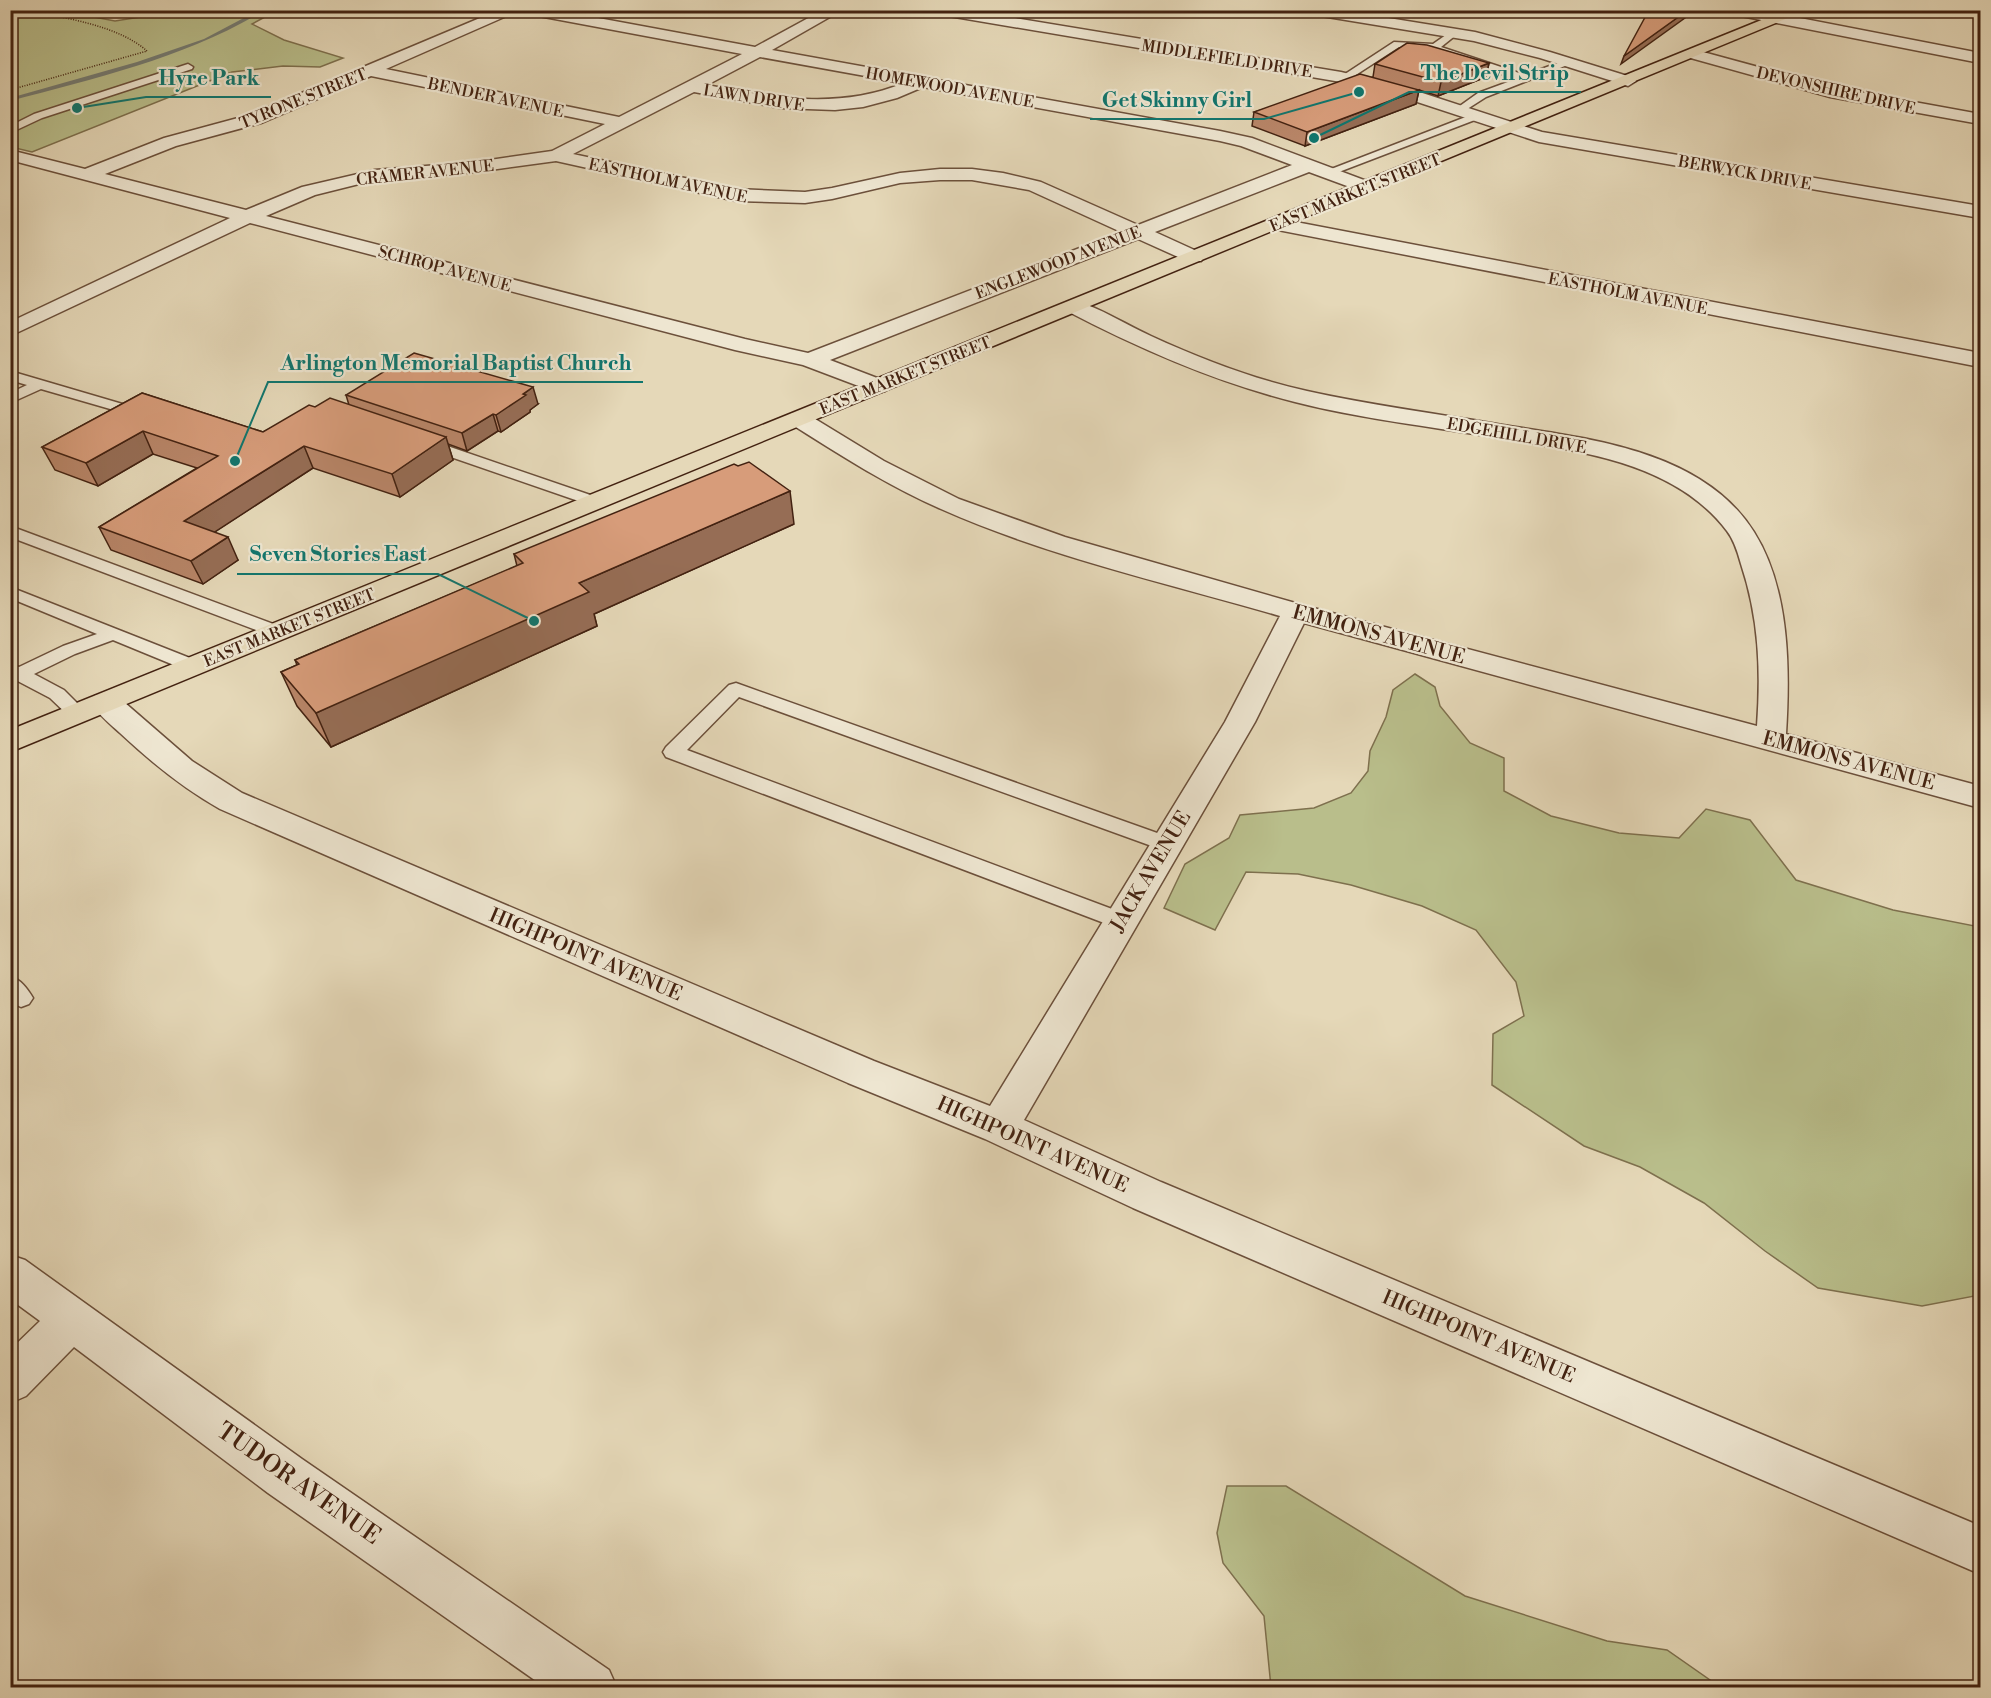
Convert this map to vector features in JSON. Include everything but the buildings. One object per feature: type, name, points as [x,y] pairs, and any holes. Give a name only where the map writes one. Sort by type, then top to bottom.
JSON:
[{"type":"main road","name":"EAST MARKET STREET","points":[[10,742],[1800,10]]},
{"type":"street","name":"TYRONE STREET","points":[[89,174],[170,142],[255,119],[513,10]]},
{"type":"street","name":"HOMEWOOD AVENUE","points":[[528,10],[1220,136],[1246,142],[1366,187]]},
{"type":"street","name":"CRAMER AVENUE","points":[[10,330],[249,216],[309,191],[355,178],[476,167],[556,156],[692,87],[835,10]]},
{"type":"street","name":"MIDDLEFIELD DRIVE","points":[[937,10],[1344,78],[1401,91],[1511,129]]},
{"type":"street","points":[[1309,10],[1453,33],[1570,62],[1628,81]]},
{"type":"street","points":[[1731,10],[1780,18],[1872,40],[1980,58]]},
{"type":"street","name":"DEVONSHIRE DRIVE","points":[[1692,54],[1830,92],[1980,119]]},
{"type":"street","name":"BENDER AVENUE","points":[[370,70],[623,123]]},
{"type":"street","name":"LAWN DRIVE","points":[[692,87],[775,103],[814,107],[847,105],[880,99],[920,82]]},
{"type":"street","name":"BERWYCK DRIVE","points":[[1511,129],[1558,141],[1980,212]]},
{"type":"street","name":"SCHROP AVENUE","points":[[10,155],[743,345],[810,360],[877,386]]},
{"type":"street","name":"EASTHOLM AVENUE","points":[[556,156],[736,195],[765,198],[827,195],[906,177],[942,174],[982,175],[1035,186],[1194,257]]},
{"type":"street","name":"ENGLEWOOD AVENUE","points":[[810,360],[1307,166]]},
{"type":"street","name":"EASTHOLM AVENUE","points":[[1275,224],[1980,360]]},
{"type":"street","name":"EDGEHILL DRIVE","points":[[1074,307],[1187,361],[1268,388],[1359,408],[1597,449],[1656,468],[1695,488],[1725,512],[1737,526],[1746,540],[1765,592],[1773,633],[1775,675],[1771,738]]},
{"type":"street","name":"EMMONS AVENUE","points":[[799,419],[904,481],[983,518],[1056,543],[1296,612],[1771,738],[1980,797]]},
{"type":"street","name":"JACK AVENUE","points":[[999,1126],[1240,722],[1296,612]]},
{"type":"street","name":"HIGHPOINT AVENUE","points":[[92,709],[214,792],[231,801],[861,1072],[999,1126],[1147,1195],[1980,1550]]},
{"type":"street","name":"TUDOR AVENUE","points":[[10,1274],[285,1476],[591,1688]]},
{"type":"street","points":[[10,1381],[72,1319]]},
{"type":"lane","points":[[1434,48],[1453,33]]},
{"type":"lane","points":[[1344,78],[1397,44],[1434,48],[1526,79]]},
{"type":"lane","points":[[1461,110],[1482,95],[1570,62]]},
{"type":"lane","points":[[10,130],[44,114],[188,68]]},
{"type":"lane","points":[[1327,173],[1476,116]]},
{"type":"lane","points":[[10,375],[131,411]]},
{"type":"lane","points":[[10,399],[40,384]]},
{"type":"lane","points":[[405,436],[596,502]]},
{"type":"lane","points":[[10,531],[278,632]]},
{"type":"lane","points":[[10,592],[193,666]]},
{"type":"lane","points":[[15,672],[113,633]]},
{"type":"lane","points":[[15,672],[92,709]]},
{"type":"lane","points":[[1120,921],[674,753],[736,689],[1167,844]]},
{"type":"path","points":[[10,90],[147,51],[127,38],[104,29],[23,10]]},
{"type":"green space","points":[[11,11],[62,11],[115,21],[179,11],[276,11],[252,24],[284,40],[343,58],[320,67],[283,66],[232,72],[32,152],[11,147]]},
{"type":"green space","points":[[1415,674],[1435,687],[1440,706],[1470,743],[1504,758],[1504,791],[1551,816],[1619,833],[1679,838],[1706,809],[1750,820],[1796,880],[1893,910],[1980,927],[1980,1295],[1922,1306],[1818,1288],[1765,1251],[1704,1203],[1640,1167],[1584,1146],[1492,1085],[1493,1034],[1524,1016],[1516,982],[1476,930],[1422,906],[1351,885],[1298,874],[1246,872],[1215,930],[1164,908],[1185,864],[1229,838],[1240,815],[1314,808],[1351,793],[1368,771],[1370,751],[1386,717],[1393,690]]},
{"type":"green space","points":[[1227,1486],[1286,1486],[1465,1596],[1607,1641],[1667,1650],[1720,1687],[1271,1687],[1264,1616],[1223,1563],[1217,1533]]},
{"type":"waterway","points":[[10,100],[139,63],[206,40],[263,10]]},
{"type":"place","name":"Get Skinny Girl","points":[[1359,92]]},
{"type":"place","name":"Hyre Park","points":[[77,108]]},
{"type":"place","name":"The Devil Strip","points":[[1314,138]]},
{"type":"place","name":"Arlington Memorial Baptist Church","points":[[235,461]]},
{"type":"place","name":"Seven Stories East","points":[[534,621]]}]
